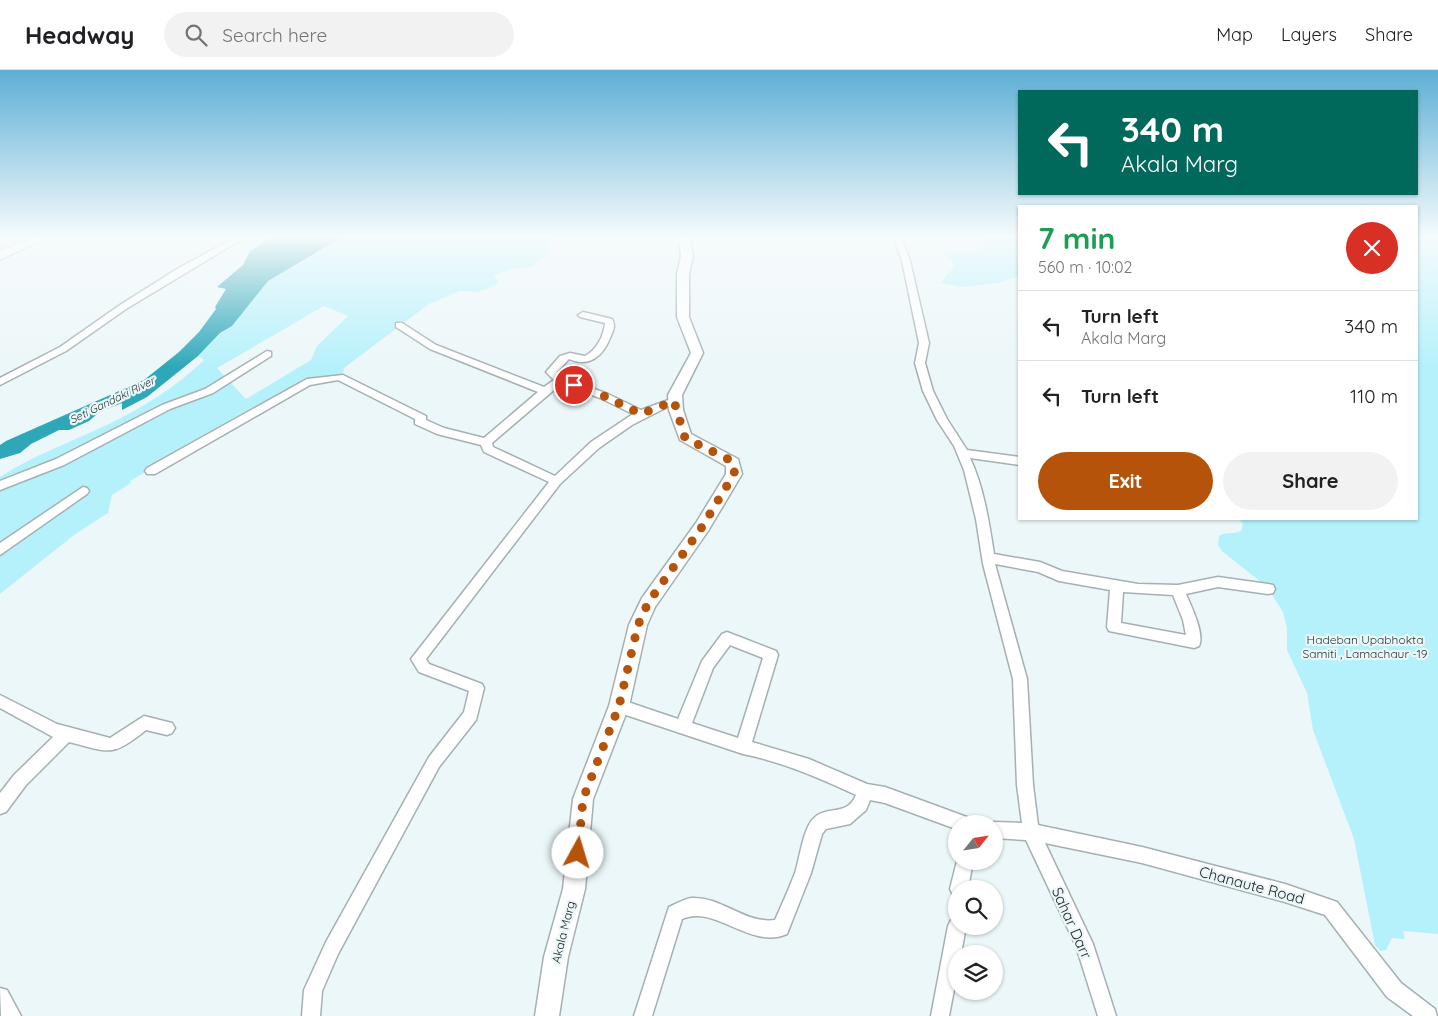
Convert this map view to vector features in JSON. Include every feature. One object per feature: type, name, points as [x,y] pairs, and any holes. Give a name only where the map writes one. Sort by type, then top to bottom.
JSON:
[{"type":"main road","points":[[674,401],[674,395],[697,353],[683,317],[683,280]]},
{"type":"main road","name":"Akala Marg","points":[[547,1016],[556,956],[574,889],[583,799],[619,706],[638,625],[648,603],[702,527],[734,474],[733,463],[685,438],[674,401]]},
{"type":"street","points":[[0,382],[63,349],[139,296],[166,280]]},
{"type":"street","name":"Sahar Darr","points":[[910,280],[924,343],[920,363],[925,382],[942,420],[963,453],[978,500],[988,558],[1020,679],[1025,777],[1031,832],[1084,944],[1108,1016]]},
{"type":"street","points":[[583,315],[609,320],[610,327],[603,347],[593,358],[586,361],[577,360],[570,356],[559,363],[551,372],[560,380],[604,396],[641,414]]},
{"type":"street","points":[[399,325],[433,347],[501,372],[545,391]]},
{"type":"street","points":[[0,486],[60,462],[166,407],[209,391],[267,354]]},
{"type":"street","points":[[151,471],[308,382],[339,377],[422,418],[419,422],[441,431],[486,442]]},
{"type":"street","points":[[486,442],[560,380]]},
{"type":"street","points":[[311,1016],[313,990],[332,948],[434,762],[471,715],[477,688],[424,668],[418,658],[556,481],[595,445],[641,414],[674,401]]},
{"type":"street","points":[[486,442],[488,449],[556,481]]},
{"type":"street","points":[[963,453],[1018,460]]},
{"type":"street","points":[[0,550],[83,491]]},
{"type":"street","points":[[988,558],[1040,567],[1059,576],[1118,586],[1163,591],[1218,582],[1268,590]]},
{"type":"street","points":[[1118,586],[1114,627],[1194,642],[1190,620],[1178,590]]},
{"type":"street","points":[[683,726],[707,665],[726,638],[771,655],[743,747]]},
{"type":"street","points":[[0,701],[53,730],[110,745],[121,741],[144,723],[167,728]]},
{"type":"street","points":[[619,706],[743,747],[764,751],[809,766],[866,792],[885,795],[948,818]]},
{"type":"street","points":[[0,806],[20,780],[66,734]]},
{"type":"street","points":[[644,1016],[675,913],[692,906],[714,910],[751,925],[772,930],[781,928],[803,873],[815,831],[820,823],[827,819],[844,818],[860,805],[866,792]]},
{"type":"street","name":"Chanaute Road","points":[[1003,830],[1031,832],[1142,854],[1285,892],[1331,908],[1394,990],[1428,1016]]},
{"type":"street","points":[[940,1016],[955,935]]},
{"type":"street","points":[[0,997],[12,1016]]},
{"type":"green space","points":[[269,280],[498,281],[497,284],[477,292],[460,291],[429,304],[344,368],[343,374],[306,379],[130,481],[131,483],[112,495],[108,513],[74,535],[0,594],[0,477],[41,455],[124,416],[172,387],[204,360],[198,356],[221,333],[232,326]],"holes":[[[324,306],[348,316],[317,346],[311,360],[246,399],[217,368]]]},
{"type":"green space","points":[[943,280],[1007,280],[998,283],[962,287],[940,283]]},
{"type":"green space","name":"Hadeban Upabhokta Samiti , Lamachaur -19","points":[[1418,280],[1438,280],[1438,934],[1403,931],[1405,939],[1392,938],[1386,950],[1381,951],[1375,945],[1354,839],[1313,730],[1307,693],[1287,650],[1287,628],[1283,612],[1267,587],[1222,551],[1218,545],[1219,536],[1241,531],[1243,524],[1240,520],[1418,520]]},
{"type":"water","points":[[225,280],[269,280],[232,326],[220,333],[198,356],[147,397],[122,410],[122,402],[110,403],[89,421],[69,430],[59,430],[31,444],[20,453],[0,459],[0,445],[6,441],[144,380],[179,352],[199,332],[216,309],[215,307],[226,289],[217,287]]},
{"type":"waterway","name":"Seti Gandaki River","points":[[88,412],[134,394]]},
{"type":"route","points":[[574,385],[604,396],[641,414],[674,401],[685,438],[728,459],[735,468],[734,474],[702,527],[648,603],[638,625],[619,706],[583,799],[578,853]]}]
